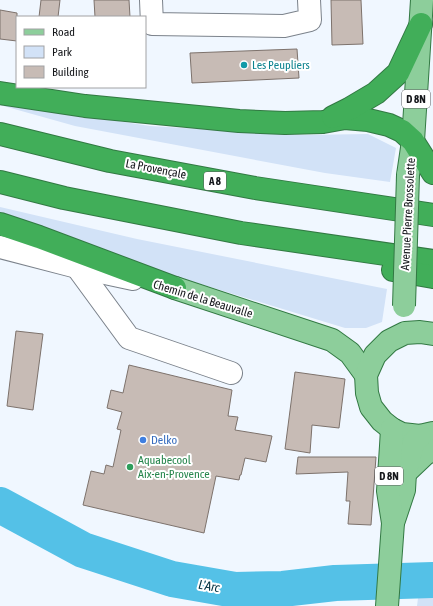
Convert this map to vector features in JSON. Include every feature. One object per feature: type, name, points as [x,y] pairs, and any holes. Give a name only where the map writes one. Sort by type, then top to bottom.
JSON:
[{"type":"highway","points":[[322,122],[349,109],[376,93],[398,73],[421,24]]},
{"type":"highway","points":[[0,93],[85,106],[178,116],[286,123],[322,122],[345,118],[368,120],[389,125],[402,131],[413,142],[433,173]]},
{"type":"highway","name":"La Provençale","points":[[0,134],[110,161],[255,188],[433,215]]},
{"type":"highway","points":[[0,182],[64,198],[241,233],[390,269],[433,277]]},
{"type":"highway","points":[[0,224],[175,288]]},
{"type":"highway","points":[[241,233],[433,261]]},
{"type":"main road","name":"Avenue Pierre Brossolette","points":[[405,333],[404,306],[408,175],[413,142],[422,0]]},
{"type":"main road","name":"Chemin de la Beauvalle","points":[[175,288],[332,340],[350,353],[366,375]]},
{"type":"main road","points":[[429,440],[402,434],[382,422],[371,407],[367,393],[366,375],[375,355],[389,341],[405,333],[420,332],[433,334]]},
{"type":"main road","name":"D 8N","points":[[392,429],[388,491],[393,523]]},
{"type":"main road","name":"D 8N","points":[[386,606],[393,523],[404,490],[405,473],[425,454],[429,440]]},
{"type":"street","points":[[151,0],[152,24],[284,26],[310,20],[309,0]]},
{"type":"street","name":"Chemin de la Beauvalle","points":[[0,247],[77,267],[175,288]]},
{"type":"street","points":[[77,267],[130,338],[231,373]]},
{"type":"green space","points":[[0,101],[150,126],[303,135],[368,134],[396,148],[390,182],[325,173],[75,126],[0,105]]},
{"type":"green space","points":[[0,207],[137,239],[387,289],[382,322],[366,328],[345,328],[148,268],[0,215]]},
{"type":"green space","points":[[419,590],[433,592],[433,606],[417,606]]},
{"type":"building","points":[[41,0],[60,0],[58,16],[39,16]]},
{"type":"building","points":[[94,0],[129,0],[130,16],[95,16]]},
{"type":"building","name":"Les Peupliers","points":[[331,0],[361,0],[363,44],[332,45]]},
{"type":"building","points":[[0,10],[17,13],[16,41],[0,39]]},
{"type":"building","name":"Les Peupliers","points":[[297,49],[299,78],[192,83],[190,53]]},
{"type":"building","points":[[16,331],[43,334],[33,410],[7,406]]},
{"type":"building","points":[[129,365],[232,390],[228,416],[238,417],[235,430],[272,436],[266,462],[245,458],[239,480],[216,476],[204,533],[83,505],[91,471],[104,474],[106,465],[113,467],[121,430],[117,429],[122,412],[107,408],[111,390],[123,393]]},
{"type":"building","points":[[295,372],[345,379],[339,428],[312,425],[310,453],[285,449]]},
{"type":"building","points":[[298,457],[376,457],[371,525],[348,524],[350,501],[346,501],[348,472],[296,474]]},
{"type":"waterway","name":"L'Arc","points":[[0,505],[83,550],[172,579],[235,590],[283,589],[335,583],[433,580]]},
{"type":"place","name":"Les Peupliers","points":[[244,65]]},
{"type":"place","name":"Delko","points":[[143,440]]},
{"type":"place","name":"Aquabecool Aix-en-Provence","points":[[130,467]]}]
